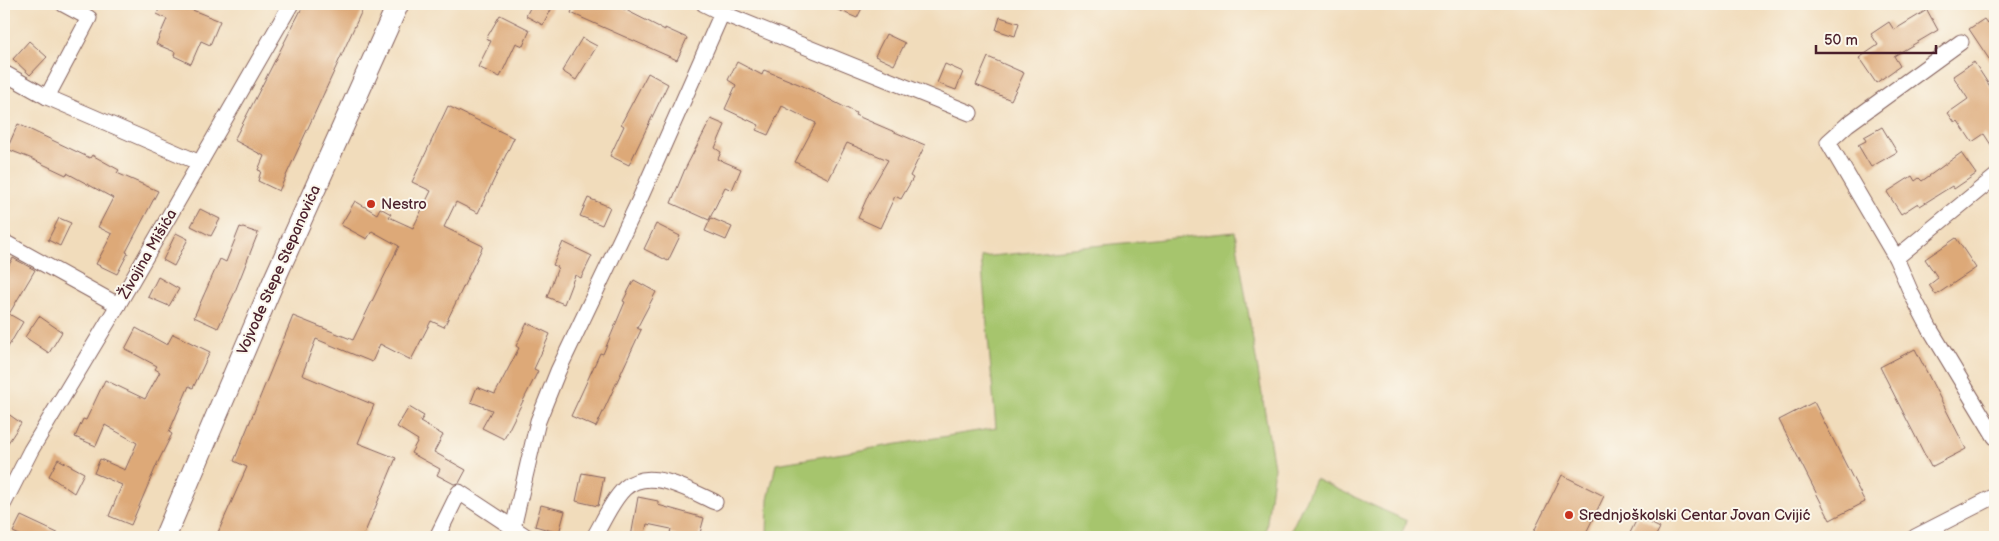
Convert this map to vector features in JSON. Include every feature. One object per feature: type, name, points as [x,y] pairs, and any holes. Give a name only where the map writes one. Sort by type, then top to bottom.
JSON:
[{"type":"street","points":[[47,97],[89,18],[63,4]]},
{"type":"street","name":"Živojina Mišića","points":[[4,503],[31,450],[118,305],[291,4]]},
{"type":"street","name":"Vojvode Stepe Stepanovića","points":[[165,537],[274,278],[398,4]]},
{"type":"street","points":[[704,4],[722,13],[970,113]]},
{"type":"street","points":[[513,528],[538,421],[558,370],[638,203],[722,13]]},
{"type":"street","points":[[1962,42],[1848,124],[1828,142],[1896,258],[1912,295],[1930,329],[1995,437]]},
{"type":"street","points":[[4,73],[47,97],[200,164]]},
{"type":"street","points":[[1896,258],[1995,177]]},
{"type":"street","points":[[4,242],[118,305]]},
{"type":"street","points":[[594,537],[624,489],[633,482],[643,479],[668,482],[716,502]]},
{"type":"street","points":[[437,537],[458,492],[527,537]]},
{"type":"street","points":[[1915,537],[1995,496]]},
{"type":"green space","points":[[1235,232],[1274,467],[1265,537],[767,537],[768,500],[776,464],[996,428],[981,257]]},
{"type":"green space","points":[[1315,479],[1407,521],[1400,537],[1288,537]]},
{"type":"building","points":[[161,4],[192,4],[190,9],[220,21],[210,45],[201,41],[191,64],[174,56],[175,52],[156,44],[167,19],[157,14]]},
{"type":"building","points":[[304,4],[365,4],[279,191],[258,181],[261,171],[258,170],[264,156],[234,140]]},
{"type":"building","points":[[532,4],[543,4],[552,8],[543,25],[526,16]]},
{"type":"building","points":[[575,4],[614,4],[665,30],[665,28],[687,38],[677,60],[571,13]]},
{"type":"building","points":[[824,4],[864,4],[857,18]]},
{"type":"building","points":[[1927,10],[1938,30],[1894,56],[1900,66],[1876,83],[1859,58],[1878,45],[1871,34],[1889,22],[1894,30]]},
{"type":"building","points":[[500,15],[530,30],[523,46],[516,43],[500,77],[478,67],[491,41],[486,39]]},
{"type":"building","points":[[1000,17],[1019,23],[1015,36],[996,30]]},
{"type":"building","points":[[1995,17],[1995,68],[1969,29],[1984,19],[1987,23]]},
{"type":"building","points":[[886,34],[905,43],[894,65],[875,56]]},
{"type":"building","points":[[582,38],[597,46],[576,80],[562,71]]},
{"type":"building","points":[[29,41],[47,57],[30,75],[13,59]]},
{"type":"building","points":[[988,57],[1024,73],[1011,100],[976,85]]},
{"type":"building","points":[[737,62],[762,75],[764,70],[801,85],[856,113],[855,115],[925,145],[910,176],[913,178],[901,199],[895,196],[880,228],[858,218],[869,193],[888,160],[847,143],[829,179],[795,162],[816,123],[782,106],[768,135],[756,130],[759,125],[725,109],[736,85],[728,80]]},
{"type":"building","points":[[1974,62],[1995,94],[1995,151],[1984,134],[1972,142],[1958,121],[1955,123],[1948,113],[1968,99],[1953,76]]},
{"type":"building","points":[[945,64],[963,72],[956,90],[937,83]]},
{"type":"building","points":[[648,73],[668,84],[629,165],[610,156],[624,126],[621,124]]},
{"type":"building","points":[[448,106],[514,138],[478,213],[456,202],[444,227],[483,246],[444,327],[431,321],[411,360],[380,344],[372,362],[316,339],[302,375],[374,405],[358,443],[396,458],[363,537],[216,537],[247,467],[234,461],[293,316],[353,340],[399,246],[372,231],[367,239],[341,225],[355,201],[377,214],[380,208],[391,214],[389,217],[413,228],[431,191],[412,182]]},
{"type":"building","points":[[711,119],[725,125],[715,148],[721,152],[718,159],[741,169],[732,190],[725,187],[709,220],[671,203],[685,169]]},
{"type":"building","points":[[18,124],[90,158],[92,155],[119,170],[117,173],[158,191],[126,252],[128,253],[117,274],[96,264],[112,234],[98,227],[113,198],[67,173],[66,175],[7,149]]},
{"type":"building","points":[[1882,127],[1897,152],[1871,167],[1858,145],[1866,141],[1864,137]]},
{"type":"building","points":[[1961,153],[1976,174],[1954,189],[1952,186],[1920,206],[1918,203],[1901,214],[1887,192],[1912,176],[1915,181],[1919,178],[1922,181]]},
{"type":"building","points":[[588,198],[610,207],[602,225],[580,216]]},
{"type":"building","points":[[200,209],[220,219],[211,236],[191,226]]},
{"type":"building","points":[[59,218],[71,223],[60,246],[48,240]]},
{"type":"building","points":[[711,218],[732,227],[726,240],[705,231]]},
{"type":"building","points":[[656,224],[680,236],[668,261],[644,249]]},
{"type":"building","points":[[240,227],[258,233],[234,294],[218,328],[194,317],[220,259],[226,262]]},
{"type":"building","points":[[176,233],[188,239],[174,266],[163,260]]},
{"type":"building","points":[[1956,238],[1976,268],[1936,295],[1929,285],[1938,278],[1925,259]]},
{"type":"building","points":[[563,242],[592,256],[581,278],[575,275],[564,304],[547,297],[558,267],[553,265]]},
{"type":"building","points":[[13,258],[35,270],[9,314],[23,322],[4,354],[4,273]]},
{"type":"building","points":[[158,277],[179,289],[169,306],[148,297]]},
{"type":"building","points":[[634,280],[656,292],[637,328],[641,330],[596,427],[571,416],[600,353],[603,354],[625,302],[623,301]]},
{"type":"building","points":[[39,316],[62,332],[49,353],[25,337]]},
{"type":"building","points":[[527,323],[550,334],[534,369],[538,371],[504,439],[482,428],[492,410],[471,402],[477,387],[495,394],[519,348],[516,346]]},
{"type":"building","points":[[136,328],[167,345],[173,334],[210,352],[193,388],[189,386],[169,432],[172,434],[131,525],[109,516],[122,485],[94,473],[100,459],[125,470],[137,443],[105,425],[96,446],[75,437],[83,419],[86,420],[105,380],[145,399],[160,372],[155,369],[157,366],[125,349]]},
{"type":"building","points":[[1915,349],[1966,449],[1931,467],[1880,367]]},
{"type":"building","points":[[1814,402],[1865,502],[1830,520],[1779,420]]},
{"type":"building","points":[[409,407],[424,416],[420,422],[443,435],[434,452],[466,470],[459,483],[454,484],[437,475],[440,469],[411,453],[418,440],[397,427]]},
{"type":"building","points":[[4,411],[21,423],[4,449]]},
{"type":"building","points":[[58,459],[84,473],[74,493],[49,476]]},
{"type":"building","points":[[582,473],[604,477],[598,506],[576,501]]},
{"type":"building","name":"Srednjoškolski Centar Jovan Cvijić","points":[[1562,475],[1604,496],[1584,537],[1531,537]]},
{"type":"building","points":[[638,497],[658,501],[658,505],[704,518],[699,537],[684,537],[670,533],[671,529],[647,524],[644,537],[631,537]]},
{"type":"building","points":[[541,505],[565,511],[559,533],[535,526]]},
{"type":"building","points":[[21,516],[66,537],[24,537],[13,532]]},
{"type":"building","name":"Srednjoškolski Centar Jovan Cvijić","points":[[1638,517],[1660,528],[1655,537],[1628,537]]},
{"type":"place","name":"Nestro","points":[[371,204]]},
{"type":"place","name":"Srednjoškolski Centar Jovan Cvijić","points":[[1569,515]]}]
